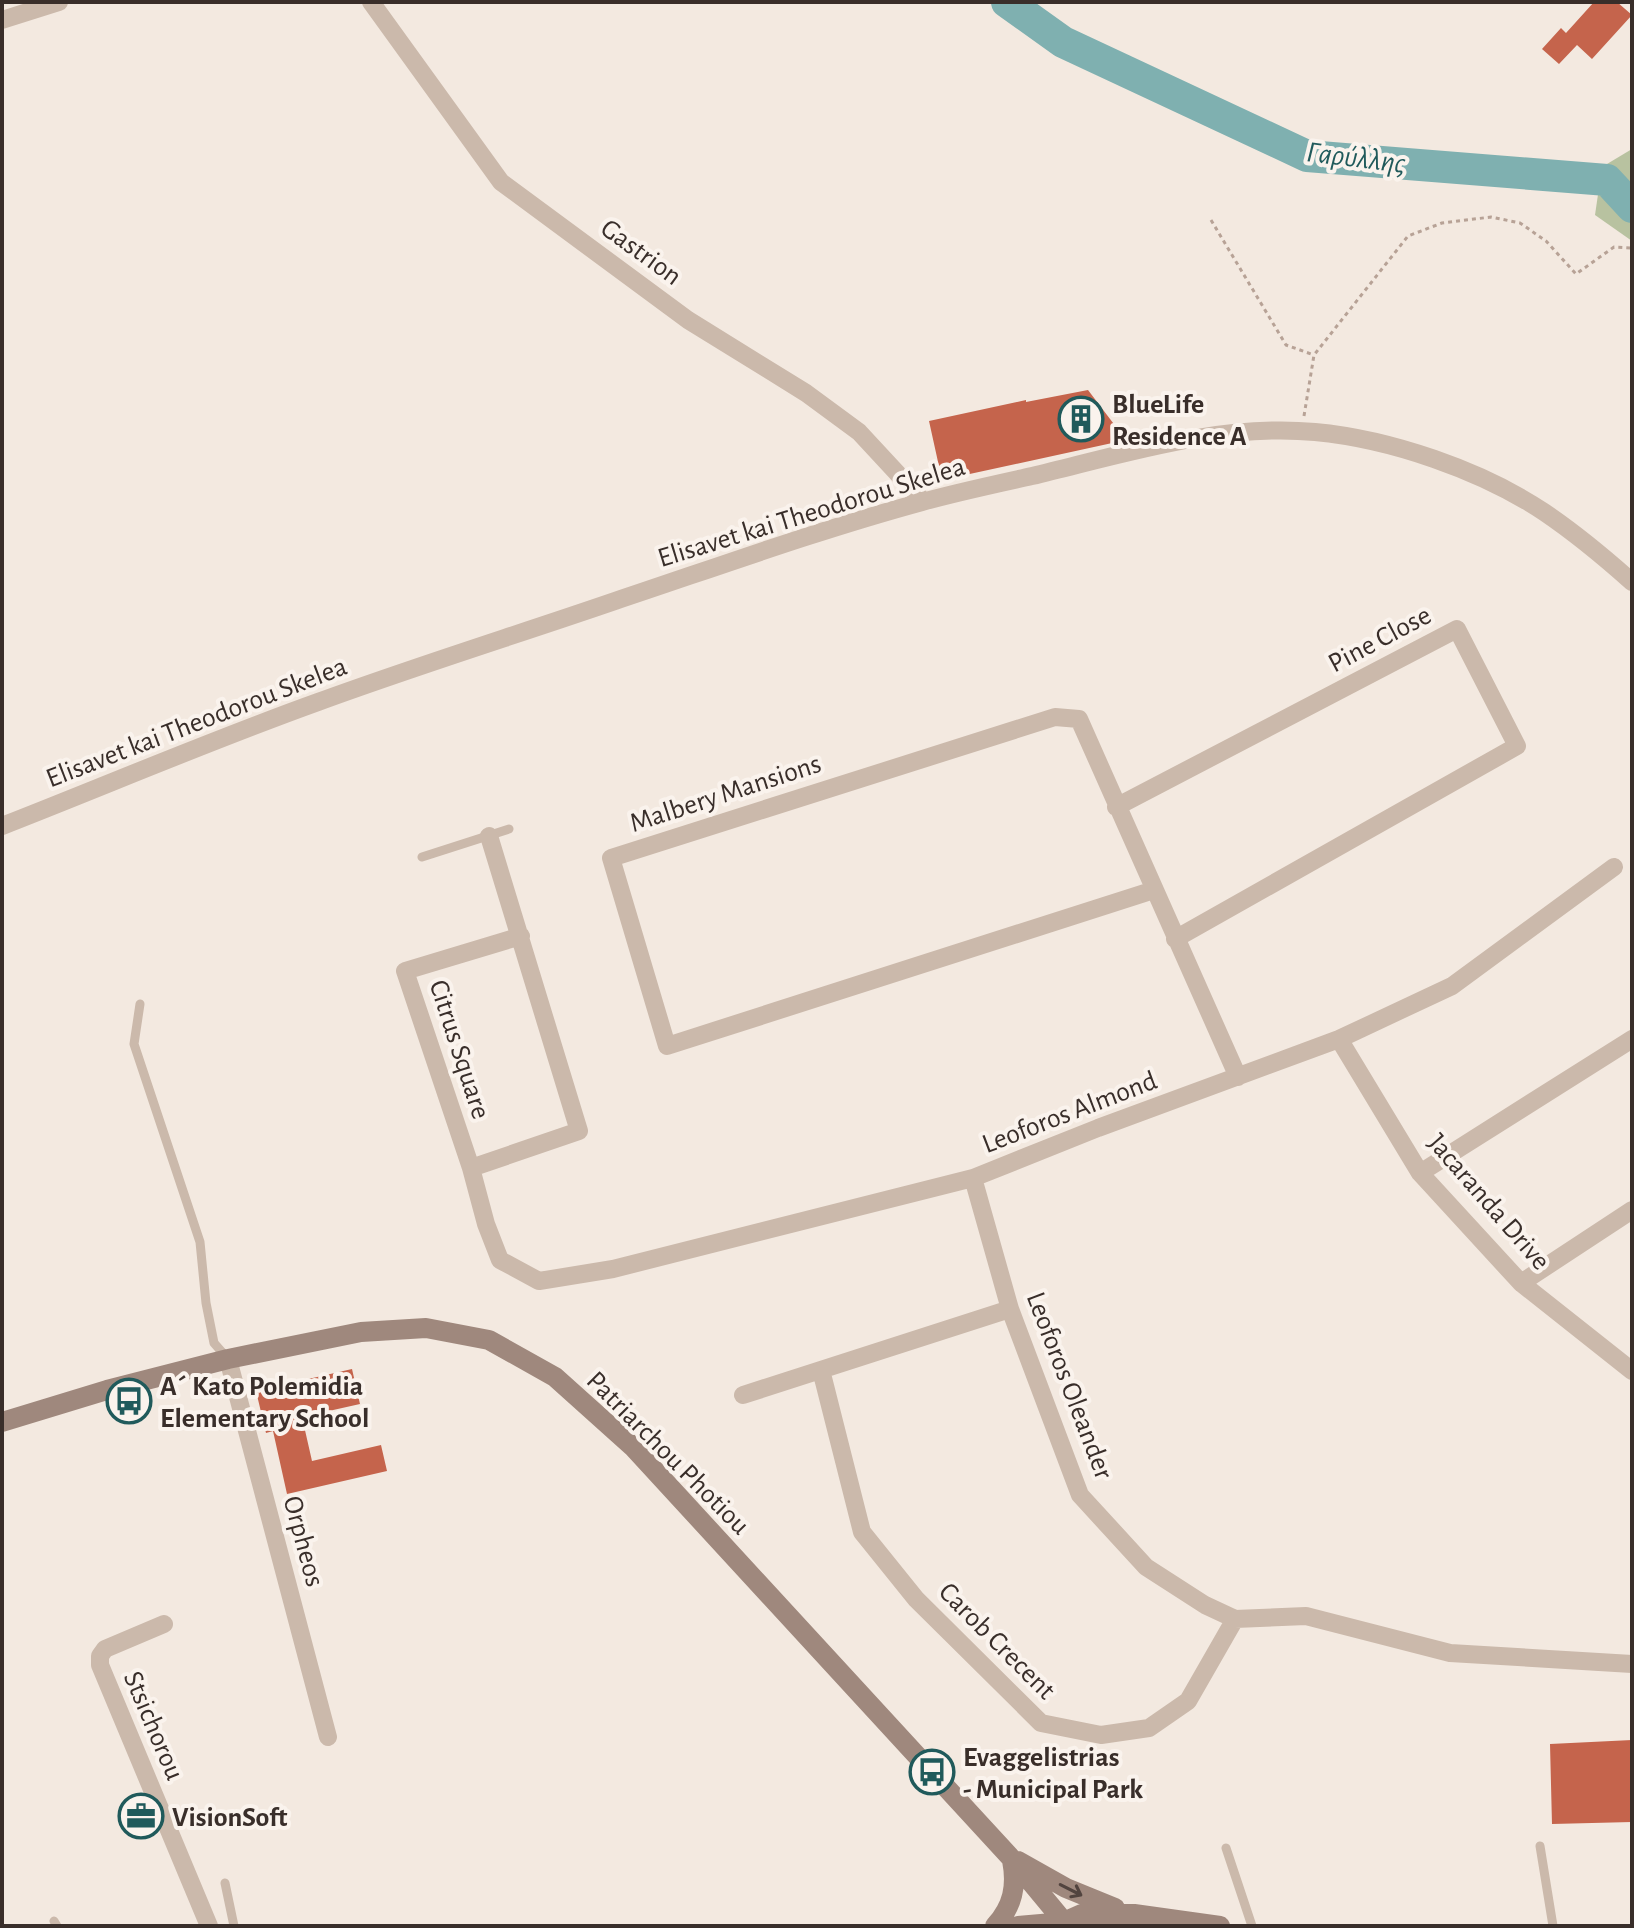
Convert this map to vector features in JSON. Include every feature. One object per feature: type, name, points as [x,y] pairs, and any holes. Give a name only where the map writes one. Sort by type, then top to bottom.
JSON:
[{"type":"street","points":[[2,20],[59,2]]},
{"type":"street","name":"Gastrion","points":[[371,2],[501,182],[688,320],[806,393],[859,432],[923,501]]},
{"type":"street","name":"Elisavet kai Theodorou Skelea","points":[[2,826],[317,702],[780,546],[923,501],[1222,434],[1301,431],[1350,436],[1386,444],[1495,485],[1541,510],[1632,582]]},
{"type":"street","name":"Pine Close","points":[[1116,807],[1457,629],[1517,746],[1175,939]]},
{"type":"street","name":"Malbery Mansions","points":[[1154,890],[667,1046],[611,858],[1055,717],[1079,719],[1238,1077]]},
{"type":"street","points":[[471,1168],[579,1131],[489,836]]},
{"type":"street","name":"Leoforos Almond","points":[[500,1260],[539,1281],[613,1269],[973,1178],[1339,1039],[1452,986],[1614,867]]},
{"type":"street","name":"Citrus Square","points":[[500,1260],[405,971],[521,936]]},
{"type":"street","name":"Jacaranda Drive","points":[[1339,1039],[1420,1173],[1521,1283],[1632,1371]]},
{"type":"street","points":[[1420,1173],[1632,1039]]},
{"type":"street","name":"Leoforos Oleander","points":[[973,1178],[1010,1309],[1080,1495],[1146,1567],[1205,1605],[1235,1619],[1306,1616],[1450,1653],[1632,1664]]},
{"type":"street","points":[[1521,1283],[1632,1210]]},
{"type":"street","points":[[743,1395],[1010,1309]]},
{"type":"street","name":"Patriarchou Photiou","points":[[2,1422],[107,1390],[228,1359],[361,1332],[426,1328],[489,1340],[555,1377],[633,1447],[1070,1924]]},
{"type":"street","name":"Orpheos","points":[[228,1359],[328,1737]]},
{"type":"street","name":"Carob Crecent","points":[[821,1370],[862,1532],[916,1599],[1041,1723],[1101,1735],[1149,1728],[1188,1701],[1235,1619]]},
{"type":"street","name":"Stsichorou","points":[[164,1624],[105,1649],[100,1656],[100,1665],[209,1926]]},
{"type":"street","points":[[1011,1858],[1066,1888],[1134,1914]]},
{"type":"street","points":[[995,1926],[1005,1915],[1013,1897],[1015,1877],[1011,1858]]},
{"type":"street","points":[[1018,1926],[1070,1924],[1082,1914],[1134,1914],[1220,1926]]},
{"type":"lane","points":[[422,857],[509,829]]},
{"type":"lane","points":[[140,1004],[134,1044],[200,1242],[206,1303],[214,1343],[228,1359]]},
{"type":"lane","points":[[1540,1846],[1553,1926]]},
{"type":"lane","points":[[1226,1848],[1252,1926]]},
{"type":"lane","points":[[225,1883],[234,1926]]},
{"type":"path","points":[[1301,431],[1314,355],[1408,236],[1442,223],[1491,217],[1520,223],[1546,241],[1576,274],[1614,247],[1632,248]]},
{"type":"path","points":[[1211,220],[1286,345],[1314,355]]},
{"type":"green space","points":[[1632,149],[1632,241],[1595,215],[1602,167]]},
{"type":"building","points":[[1594,2],[1617,2],[1632,15],[1592,59],[1577,45],[1559,64],[1542,49],[1561,28],[1566,33]]},
{"type":"building","points":[[1088,390],[1126,440],[942,480],[929,421]]},
{"type":"building","points":[[352,1369],[360,1404],[302,1417],[312,1461],[381,1445],[387,1471],[287,1494],[273,1431],[266,1433],[256,1391]]},
{"type":"building","points":[[1632,1740],[1632,1822],[1552,1824],[1550,1744]]},
{"type":"waterway","name":"Γαρύλλης","points":[[1007,2],[1063,42],[1307,156],[1607,180],[1632,207]]},
{"type":"place","name":"BlueLife Residence A","points":[[1081,419]]},
{"type":"place","name":"A´ Kato Polemidia Elementary School","points":[[129,1401]]},
{"type":"place","name":"Evaggelistrias - Municipal Park","points":[[932,1772]]},
{"type":"place","name":"VisionSoft","points":[[141,1816]]}]
